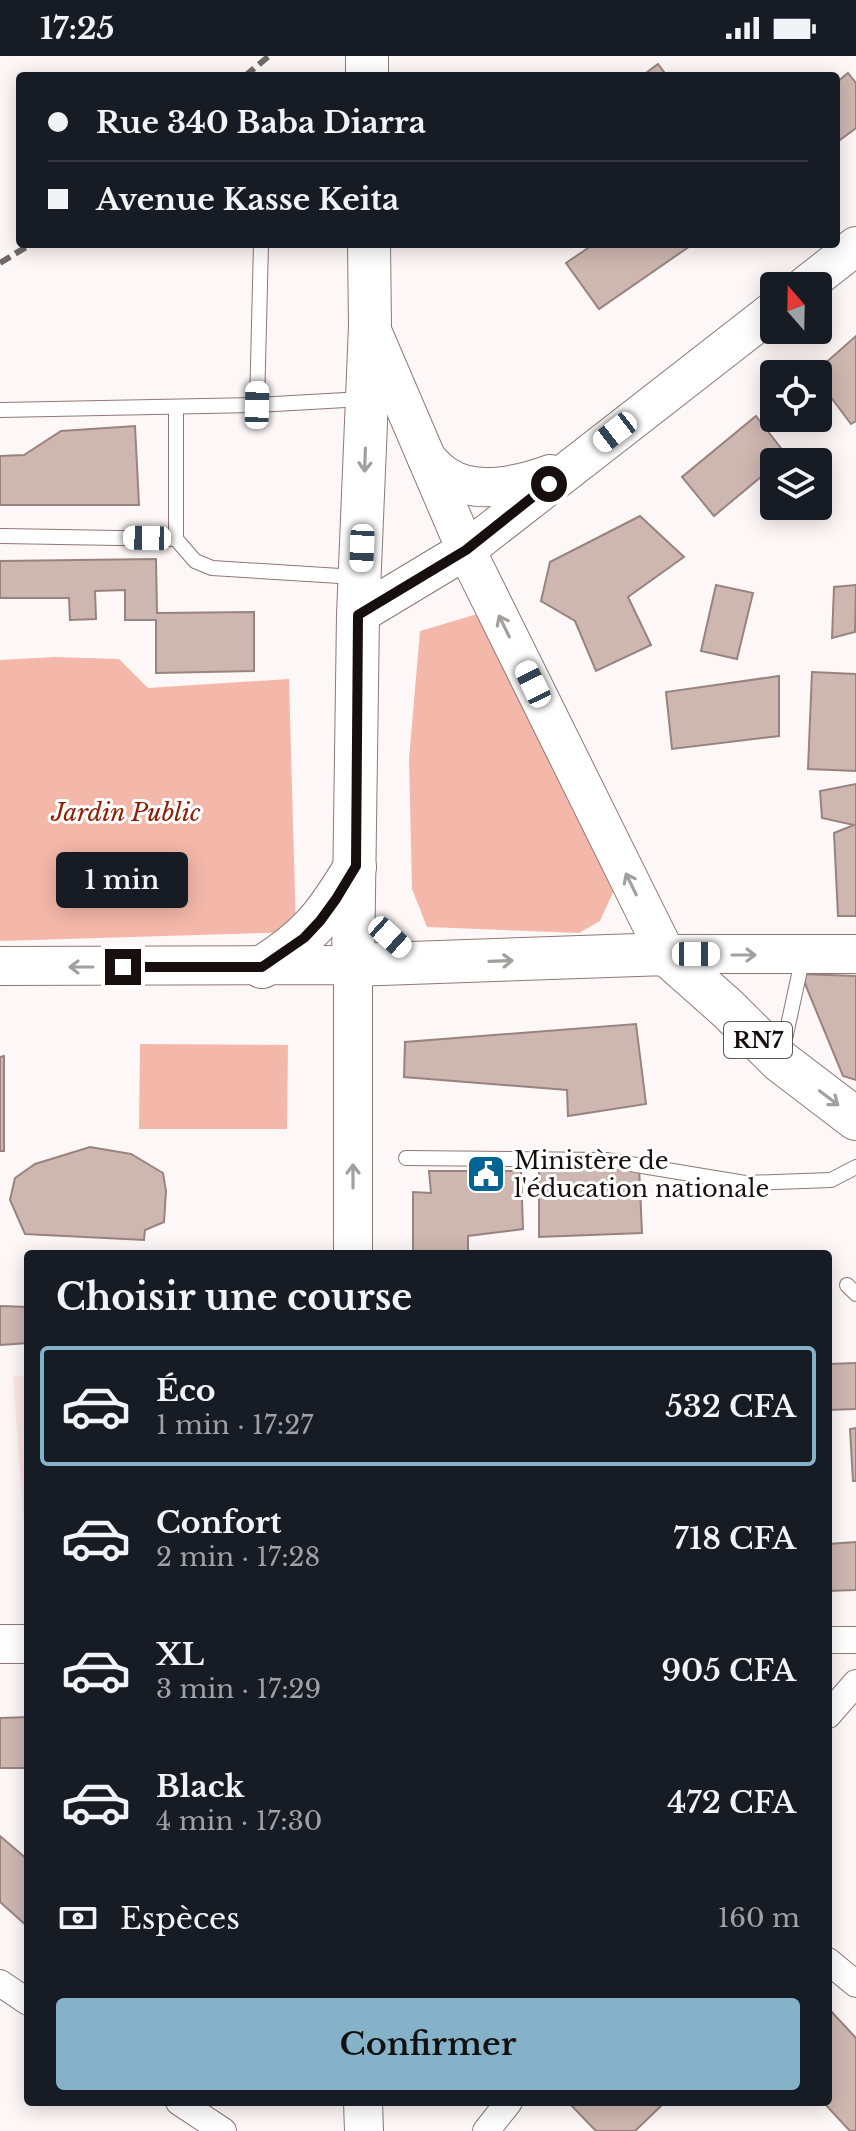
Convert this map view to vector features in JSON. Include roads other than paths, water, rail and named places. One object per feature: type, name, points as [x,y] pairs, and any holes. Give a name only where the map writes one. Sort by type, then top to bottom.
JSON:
[{"type":"main road","points":[[823,272],[856,246]]},
{"type":"main road","points":[[353,1250],[353,965],[359,596],[370,326],[369,248]]},
{"type":"main road","points":[[359,596],[466,550],[760,321]]},
{"type":"main road","points":[[370,326],[466,550],[666,954]]},
{"type":"main road","points":[[427,459],[447,477],[468,485],[503,487],[570,467]]},
{"type":"main road","points":[[355,878],[376,921],[423,964]]},
{"type":"main road","points":[[262,967],[304,938],[355,878]]},
{"type":"main road","points":[[0,966],[262,967],[666,954],[856,954]]},
{"type":"main road","name":"RN7","points":[[666,954],[780,1061],[856,1119]]},
{"type":"main road","points":[[0,1644],[24,1644]]},
{"type":"main road","points":[[363,2106],[364,2131]]},
{"type":"street","points":[[832,1640],[856,1640]]},
{"type":"street","points":[[832,1710],[856,1683]]},
{"type":"street","points":[[832,1964],[856,1984]]},
{"type":"street","points":[[0,1983],[24,1999]]},
{"type":"street","points":[[185,2106],[223,2131]]},
{"type":"street","points":[[486,2131],[506,2106]]},
{"type":"lane","points":[[257,405],[261,248]]},
{"type":"lane","points":[[0,410],[257,405],[368,399]]},
{"type":"lane","points":[[176,407],[176,539],[195,561],[212,568],[359,596]]},
{"type":"lane","points":[[2,536],[176,539]]},
{"type":"lane","points":[[780,1061],[803,954]]},
{"type":"lane","points":[[406,1158],[606,1160],[745,1183],[831,1180],[856,1167]]},
{"type":"railway","points":[[250,72],[269,56]]},
{"type":"railway","points":[[0,263],[24,248]]},
{"type":"place","name":"Ministère de l'éducation nationale","points":[[486,1174]]},
{"type":"park label","name":"Jardin Public","points":[[126,812]]}]
